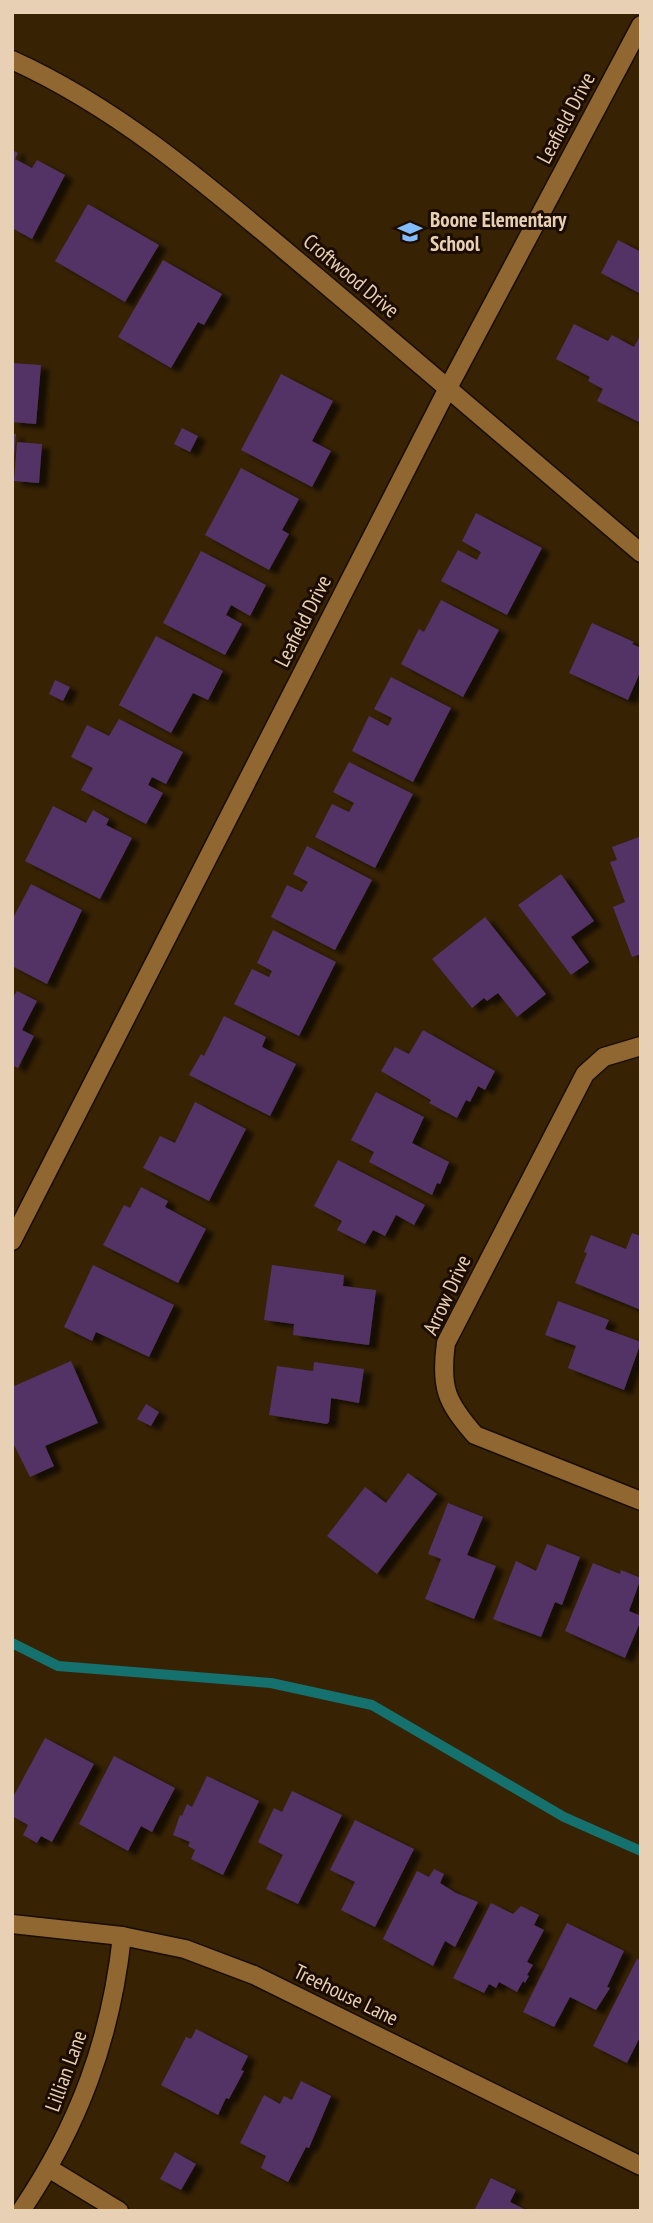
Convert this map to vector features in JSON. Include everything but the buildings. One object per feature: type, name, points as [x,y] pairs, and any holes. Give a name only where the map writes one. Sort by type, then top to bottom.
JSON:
[{"type":"street","name":"Leafield Drive","points":[[12,1241],[448,388],[641,25]]},
{"type":"street","name":"Croftwood Drive","points":[[12,60],[109,112],[193,175],[641,553]]},
{"type":"street","name":"Arrow Drive","points":[[641,1046],[604,1058],[585,1074],[446,1343],[443,1369],[444,1388],[457,1414],[475,1435],[641,1501]]},
{"type":"street","name":"Treehouse Lane","points":[[12,1924],[122,1936],[185,1949],[254,1975],[641,2166]]},
{"type":"street","name":"Lillian Lane","points":[[22,2211],[50,2169],[85,2096],[107,2026],[118,1973],[122,1936]]},
{"type":"street","points":[[50,2169],[119,2211]]},
{"type":"waterway","points":[[12,1643],[58,1666],[271,1683],[372,1705],[564,1817],[641,1851]]},
{"type":"place","name":"Boone Elementary School","points":[[410,232]]}]
